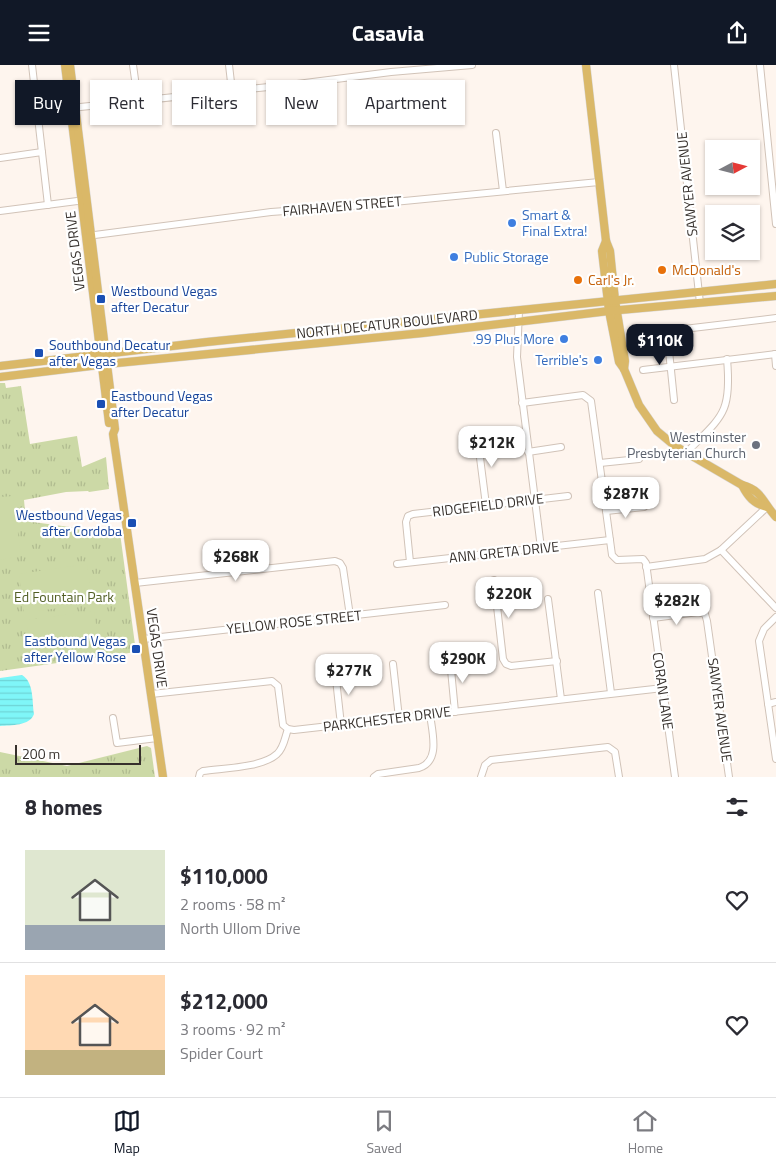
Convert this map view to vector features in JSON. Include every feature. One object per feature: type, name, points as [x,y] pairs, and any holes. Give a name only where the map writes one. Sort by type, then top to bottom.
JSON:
[{"type":"main road","name":"VEGAS DRIVE","points":[[65,65],[68,80]]},
{"type":"main road","name":"VEGAS DRIVE","points":[[70,65],[71,80]]},
{"type":"main road","points":[[586,65],[606,241],[602,251],[619,362],[624,369],[631,390],[639,405],[651,424],[664,438],[742,485],[746,494],[758,505],[767,507],[776,517]]},
{"type":"main road","name":"VEGAS DRIVE","points":[[75,125],[102,353],[115,429],[113,433],[162,777]]},
{"type":"main road","name":"NORTH DECATUR BOULEVARD","points":[[0,366],[205,342],[776,285]]},
{"type":"main road","name":"NORTH DECATUR BOULEVARD","points":[[0,377],[104,364],[423,333],[612,311],[776,296]]},
{"type":"main road","points":[[422,320],[423,333]]},
{"type":"main road","points":[[323,331],[324,342]]},
{"type":"main road","points":[[205,342],[206,355]]},
{"type":"street","points":[[32,65],[48,205]]},
{"type":"street","points":[[133,65],[135,80]]},
{"type":"street","points":[[229,65],[231,80]]},
{"type":"street","points":[[369,65],[370,74]]},
{"type":"street","points":[[256,88],[370,74],[472,65]]},
{"type":"street","name":"SAWYER AVENUE","points":[[674,65],[700,303]]},
{"type":"street","points":[[760,65],[776,224]]},
{"type":"street","points":[[496,133],[503,191]]},
{"type":"street","points":[[0,158],[42,152]]},
{"type":"street","name":"FAIRHAVEN STREET","points":[[88,236],[271,212],[599,182]]},
{"type":"street","points":[[0,211],[84,200]]},
{"type":"street","points":[[519,311],[516,357],[541,548]]},
{"type":"street","points":[[674,399],[667,331],[776,318]]},
{"type":"street","points":[[643,370],[775,354],[776,366]]},
{"type":"street","points":[[686,453],[717,421],[726,407],[729,389],[727,359]]},
{"type":"street","points":[[522,403],[583,395],[591,401],[610,540],[614,558],[618,560],[644,559],[646,567],[705,559],[721,550],[767,507]]},
{"type":"street","points":[[477,434],[486,505]]},
{"type":"street","points":[[528,452],[561,447]]},
{"type":"street","points":[[600,463],[639,459]]},
{"type":"street","name":"RIDGEFIELD DRIVE","points":[[410,563],[406,522],[408,516],[412,514],[568,496]]},
{"type":"street","points":[[606,511],[644,507]]},
{"type":"street","name":"ANN GRETA DRIVE","points":[[397,564],[610,540]]},
{"type":"street","points":[[721,550],[776,608]]},
{"type":"street","points":[[135,583],[336,561],[343,568],[350,616]]},
{"type":"street","name":"CORAN LANE","points":[[646,567],[675,777]]},
{"type":"street","points":[[494,580],[503,659],[506,664],[511,666],[556,661]]},
{"type":"street","points":[[598,593],[611,693]]},
{"type":"street","points":[[548,599],[561,699]]},
{"type":"street","name":"YELLOW ROSE STREET","points":[[143,639],[445,605]]},
{"type":"street","name":"SAWYER AVENUE","points":[[653,618],[698,612],[705,614],[708,621],[729,777]]},
{"type":"street","points":[[776,617],[764,629],[759,641],[776,759]]},
{"type":"street","points":[[450,659],[456,711]]},
{"type":"street","points":[[393,664],[399,718]]},
{"type":"street","points":[[335,670],[342,725]]},
{"type":"street","points":[[151,694],[272,681],[278,685],[283,725],[288,729],[283,745],[277,754],[264,763],[203,771],[200,775]]},
{"type":"street","name":"PARKCHESTER DRIVE","points":[[288,729],[342,725],[662,688]]},
{"type":"street","points":[[768,703],[776,703]]},
{"type":"street","points":[[374,777],[378,774],[419,768],[430,762],[434,753],[430,714]]},
{"type":"street","points":[[113,718],[117,743],[157,738]]},
{"type":"street","points":[[481,777],[485,765],[491,760],[608,747],[615,752],[619,777]]},
{"type":"green space","name":"Ed Fountain Park","points":[[0,383],[5,383],[6,388],[21,386],[30,444],[77,436],[82,467],[106,457],[109,489],[89,492],[66,492],[24,500],[26,521],[120,533],[136,652],[0,671]]},
{"type":"green space","points":[[13,496],[21,556],[0,560],[0,497]]},
{"type":"green space","points":[[87,564],[93,603],[24,613],[19,574]]},
{"type":"green space","points":[[94,611],[100,651],[32,660],[26,620]]},
{"type":"green space","points":[[147,746],[151,748],[155,777],[0,777],[0,752],[67,766]]},
{"type":"water","points":[[22,675],[31,687],[34,714],[29,721],[24,723],[0,726],[0,678]]},
{"type":"place","name":"Smart & Final Extra!","points":[[512,223]]},
{"type":"place","name":"Public Storage","points":[[454,257]]},
{"type":"place","name":"McDonald's","points":[[662,270]]},
{"type":"place","name":"Carl's Jr.","points":[[578,280]]},
{"type":"place","name":"Westbound Vegas after Decatur","points":[[101,299]]},
{"type":"place","name":".99 Plus More","points":[[564,339]]},
{"type":"place","name":"Southbound Decatur after Vegas","points":[[39,353]]},
{"type":"place","name":"Terrible's","points":[[598,360]]},
{"type":"place","name":"Eastbound Vegas after Decatur","points":[[101,404]]},
{"type":"place","name":"Westminster Presbyterian Church","points":[[756,445]]},
{"type":"place","name":"Westbound Vegas after Cordoba","points":[[132,523]]},
{"type":"place","name":"Eastbound Vegas after Yellow Rose","points":[[136,649]]}]
